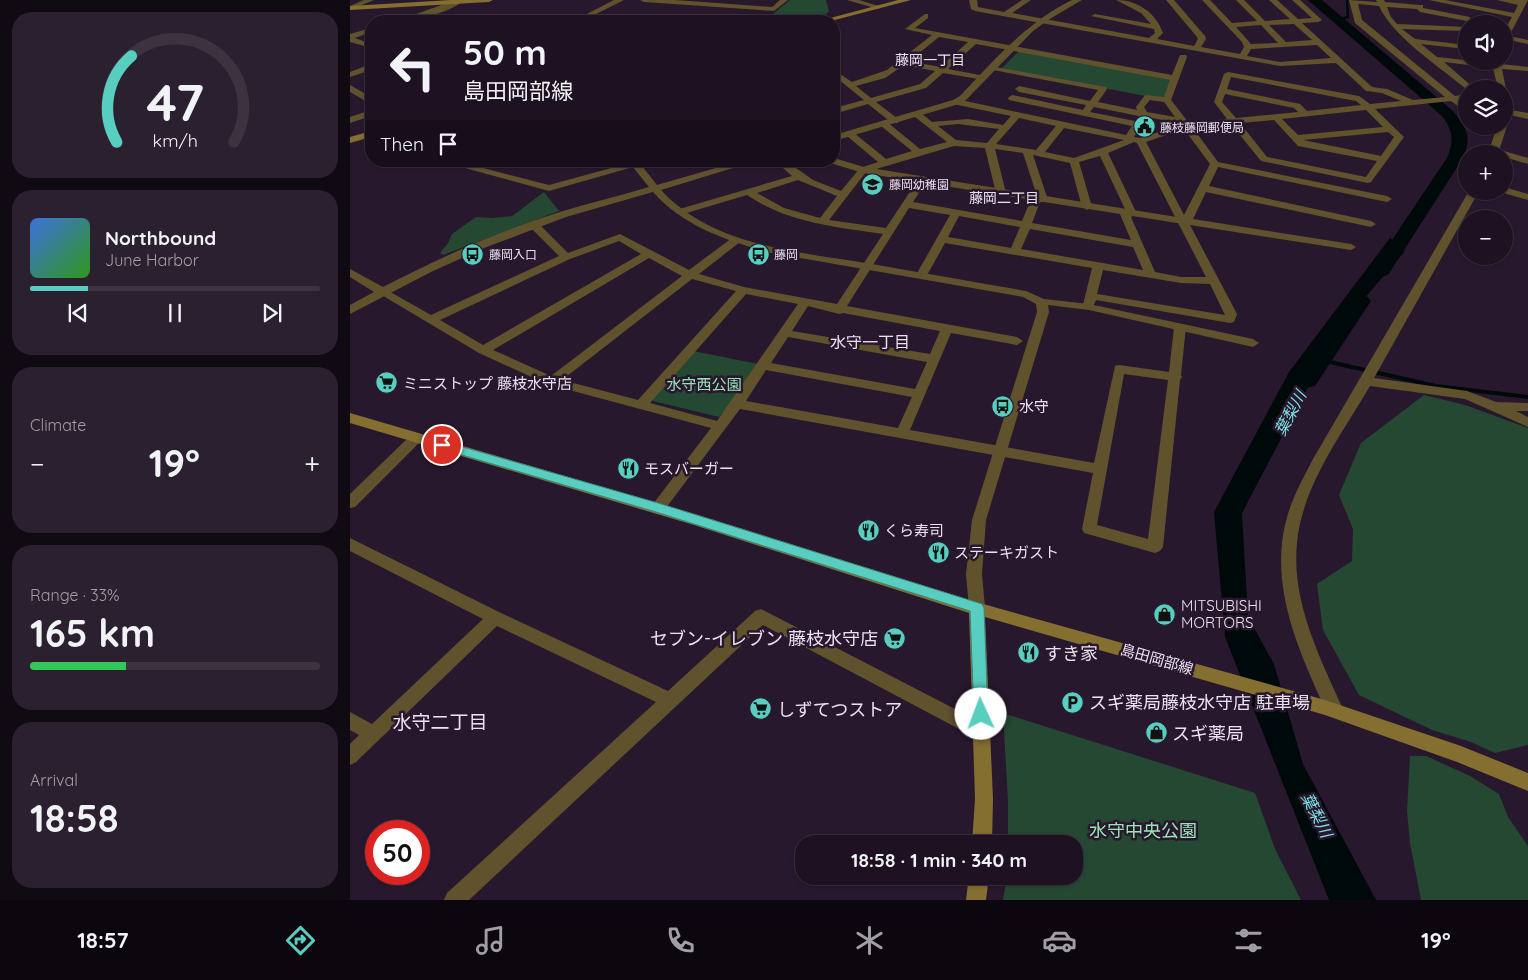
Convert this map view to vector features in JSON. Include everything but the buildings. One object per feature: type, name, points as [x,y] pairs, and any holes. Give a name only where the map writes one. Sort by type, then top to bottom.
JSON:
[{"type":"main road","points":[[350,8],[489,0]]},
{"type":"main road","points":[[840,17],[907,0]]},
{"type":"main road","points":[[350,140],[365,136]]},
{"type":"main road","name":"島田岡部線","points":[[350,418],[658,508],[977,608],[1328,708],[1432,742],[1528,782]]},
{"type":"main road","points":[[977,608],[984,799],[982,835]]},
{"type":"main road","points":[[976,900],[978,885]]},
{"type":"street","points":[[350,8],[370,0]]},
{"type":"street","points":[[589,15],[620,0]]},
{"type":"street","points":[[644,0],[774,9],[784,0]]},
{"type":"street","points":[[851,0],[878,7]]},
{"type":"street","points":[[984,0],[973,2],[975,9],[1280,64],[1339,60]]},
{"type":"street","points":[[1005,15],[1027,0]]},
{"type":"street","points":[[840,136],[918,115],[964,98],[1039,21],[1059,7],[1078,0]]},
{"type":"street","points":[[1170,0],[1201,36],[1202,39],[1196,49]]},
{"type":"street","points":[[1206,0],[1248,47]]},
{"type":"street","points":[[1240,0],[1285,44]]},
{"type":"street","points":[[1273,0],[1369,89],[1384,91],[1411,102]]},
{"type":"street","points":[[1230,25],[1318,20],[1296,0]]},
{"type":"street","points":[[1433,0],[1515,15]]},
{"type":"street","points":[[1501,0],[1524,2],[1513,19]]},
{"type":"street","points":[[1458,16],[1420,6],[1353,1],[1356,18],[1458,103]]},
{"type":"street","points":[[423,15],[458,2]]},
{"type":"street","points":[[1125,2],[1142,8],[1158,27],[1159,33],[1151,41]]},
{"type":"street","points":[[1380,2],[1394,28],[1461,80]]},
{"type":"street","points":[[1420,6],[1432,27]]},
{"type":"street","points":[[1470,15],[1474,8]]},
{"type":"street","points":[[1078,28],[1095,16],[1111,9]]},
{"type":"street","points":[[924,16],[909,29],[1175,78]]},
{"type":"street","points":[[1095,16],[1158,27]]},
{"type":"street","points":[[1394,28],[1458,29]]},
{"type":"street","points":[[1370,30],[1379,30]]},
{"type":"street","points":[[350,38],[365,32]]},
{"type":"street","points":[[850,86],[882,76],[937,35]]},
{"type":"street","points":[[350,38],[365,44]]},
{"type":"street","points":[[1513,39],[1528,42]]},
{"type":"street","points":[[840,110],[915,90],[923,86],[974,41]]},
{"type":"street","points":[[1412,41],[1458,45]]},
{"type":"street","points":[[1248,47],[1320,42]]},
{"type":"street","points":[[1242,57],[1248,47]]},
{"type":"street","points":[[1167,100],[1183,57]]},
{"type":"street","points":[[1434,59],[1458,61]]},
{"type":"street","points":[[902,62],[982,78]]},
{"type":"street","points":[[1513,67],[1528,70]]},
{"type":"street","points":[[993,68],[1103,89],[1085,113]]},
{"type":"street","points":[[350,75],[365,69]]},
{"type":"street","points":[[1228,74],[1359,99],[1369,107],[1399,137],[1368,180],[1264,159],[1218,102],[1228,74]]},
{"type":"street","points":[[1000,112],[1032,76]]},
{"type":"street","points":[[840,77],[895,121]]},
{"type":"street","points":[[350,88],[365,97]]},
{"type":"street","points":[[358,93],[365,90]]},
{"type":"street","points":[[1020,90],[1144,114],[1185,124]]},
{"type":"street","points":[[1222,92],[1296,106],[1305,114]]},
{"type":"street","points":[[1012,98],[1137,124]]},
{"type":"street","points":[[1144,114],[1140,107],[1148,98],[1167,100],[1215,164],[1387,199]]},
{"type":"street","points":[[823,221],[863,170],[918,152],[954,143],[1027,151],[1074,162],[1185,124],[1234,122],[1458,98]]},
{"type":"street","points":[[956,102],[1061,126],[1134,140]]},
{"type":"street","points":[[1513,111],[1528,116]]},
{"type":"street","points":[[637,167],[655,188],[680,212],[696,222],[736,240],[770,250],[1026,294],[1042,302],[1090,301],[1230,319],[1231,314],[1184,221],[1134,140],[1137,124],[1144,114]]},
{"type":"street","points":[[350,120],[365,115]]},
{"type":"street","points":[[918,115],[954,143]]},
{"type":"street","points":[[989,146],[1016,116]]},
{"type":"street","points":[[1276,117],[1302,144],[1383,159]]},
{"type":"street","points":[[930,125],[964,121],[1005,128]]},
{"type":"street","points":[[884,124],[918,152]]},
{"type":"street","points":[[1038,154],[1061,126]]},
{"type":"street","points":[[1296,138],[1390,129]]},
{"type":"street","points":[[850,134],[885,163]]},
{"type":"street","points":[[989,146],[1001,193]]},
{"type":"street","points":[[1015,252],[1026,225],[1040,200],[1027,151]]},
{"type":"street","points":[[1104,152],[1128,213],[1137,244],[1151,275]]},
{"type":"street","points":[[1513,157],[1528,161]]},
{"type":"street","points":[[1074,162],[1086,207]]},
{"type":"street","points":[[840,163],[863,170],[1040,200],[1351,247]]},
{"type":"street","points":[[1184,221],[1215,164]]},
{"type":"street","points":[[467,167],[549,188],[620,167]]},
{"type":"street","points":[[350,310],[381,291],[486,243],[534,225],[730,167]]},
{"type":"street","points":[[787,167],[799,177],[823,189],[844,195]]},
{"type":"street","points":[[680,212],[799,177]]},
{"type":"street","points":[[839,310],[868,267],[887,232],[922,180]]},
{"type":"street","points":[[1202,188],[1371,224]]},
{"type":"street","points":[[749,192],[798,216],[887,232]]},
{"type":"street","points":[[1513,193],[1528,197]]},
{"type":"street","points":[[1328,708],[1298,621],[1289,570],[1289,542],[1294,515],[1303,492],[1469,200]]},
{"type":"street","points":[[905,204],[1137,244]]},
{"type":"street","points":[[922,276],[956,213]]},
{"type":"street","points":[[534,225],[566,257]]},
{"type":"street","points":[[432,319],[566,257],[620,237],[690,275],[743,290],[839,310],[1017,341]]},
{"type":"street","points":[[942,239],[1180,280],[1214,281]]},
{"type":"street","points":[[552,381],[736,240]]},
{"type":"street","points":[[482,350],[649,254]]},
{"type":"street","points":[[1090,301],[1098,266]]},
{"type":"street","points":[[350,272],[482,350],[552,381],[720,426]]},
{"type":"street","points":[[641,405],[743,290]]},
{"type":"street","points":[[1090,301],[1180,327],[1254,343]]},
{"type":"street","points":[[658,508],[737,404],[805,302]]},
{"type":"street","points":[[977,608],[974,574],[979,520],[1043,312],[1042,302]]},
{"type":"street","points":[[1176,377],[1119,369],[1089,529],[1155,547],[1176,377],[1180,327]]},
{"type":"street","points":[[903,432],[947,329]]},
{"type":"street","points":[[784,333],[934,359]]},
{"type":"street","points":[[764,366],[920,394]]},
{"type":"street","points":[[1366,380],[1467,396],[1495,406],[1528,422]]},
{"type":"street","points":[[737,404],[903,432],[1100,469]]},
{"type":"street","points":[[1495,406],[1528,407]]},
{"type":"street","points":[[350,503],[416,438]]},
{"type":"street","points":[[350,544],[495,618],[670,700]]},
{"type":"street","points":[[454,900],[761,616],[982,732]]},
{"type":"street","points":[[350,756],[495,618]]},
{"type":"street","points":[[350,720],[373,734]]},
{"type":"green space","points":[[790,0],[826,0],[829,11],[825,15],[773,14]]},
{"type":"green space","points":[[1019,51],[1172,80],[1166,98],[1162,99],[1003,69]]},
{"type":"green space","points":[[544,192],[559,211],[443,255],[440,253],[452,234],[476,217],[512,216]]},
{"type":"green space","name":"水守西公園","points":[[693,351],[758,364],[733,401],[719,417],[653,401]]},
{"type":"green space","points":[[1424,395],[1465,405],[1528,428],[1528,745],[1495,753],[1471,742],[1432,730],[1359,695],[1323,630],[1317,584],[1352,561],[1353,529],[1339,495],[1361,443]]},
{"type":"green space","name":"水守中央公園","points":[[1003,713],[1255,793],[1275,849],[1301,900],[1003,900],[1006,885],[1083,885],[1083,835],[1008,835]]},
{"type":"green space","points":[[1410,756],[1426,756],[1470,776],[1499,794],[1508,817],[1528,846],[1528,900],[1421,900],[1410,843],[1407,811]]},
{"type":"water","points":[[1390,238],[1405,251],[1352,313],[1326,353],[1242,513],[1248,617],[1274,664],[1303,764],[1376,900],[1329,900],[1225,637],[1214,512],[1289,372]]},
{"type":"waterway","name":"葉梨川","points":[[1314,0],[1448,114],[1460,135],[1460,145],[1455,158],[1381,271]]},
{"type":"waterway","points":[[1337,20],[1348,17],[1347,0]]},
{"type":"waterway","name":"葉梨川","points":[[1307,381],[1361,301]]},
{"type":"waterway","points":[[1321,360],[1436,386],[1528,397]]},
{"type":"place","name":"藤枝藤岡郵便局","points":[[1144,127]]},
{"type":"place","name":"藤岡幼稚園","points":[[873,184]]},
{"type":"place","name":"藤岡入口","points":[[473,254]]},
{"type":"place","name":"藤岡","points":[[758,254]]},
{"type":"place","name":"ミニストップ 藤枝水守店","points":[[387,383]]},
{"type":"place","name":"水守","points":[[1003,406]]},
{"type":"place","name":"モスバーガー","points":[[628,468]]},
{"type":"place","name":"くら寿司","points":[[868,530]]},
{"type":"place","name":"ステーキガスト","points":[[938,552]]},
{"type":"place","name":"MITSUBISHI MORTORS","points":[[1165,614]]},
{"type":"place","name":"セブン-イレブン 藤枝水守店","points":[[894,638]]},
{"type":"place","name":"すき家","points":[[1028,653]]},
{"type":"place","name":"スギ薬局藤枝水守店 駐車場","points":[[1073,702]]},
{"type":"place","name":"しずてつストア","points":[[761,709]]},
{"type":"place","name":"スギ薬局","points":[[1156,733]]},
{"type":"district","name":"藤岡一丁目","points":[[930,60]]},
{"type":"district","name":"藤岡二丁目","points":[[1004,198]]},
{"type":"district","name":"水守一丁目","points":[[870,342]]},
{"type":"district","name":"水守二丁目","points":[[440,722]]},
{"type":"route","points":[[442,445],[658,508],[977,608],[981,714]]}]
